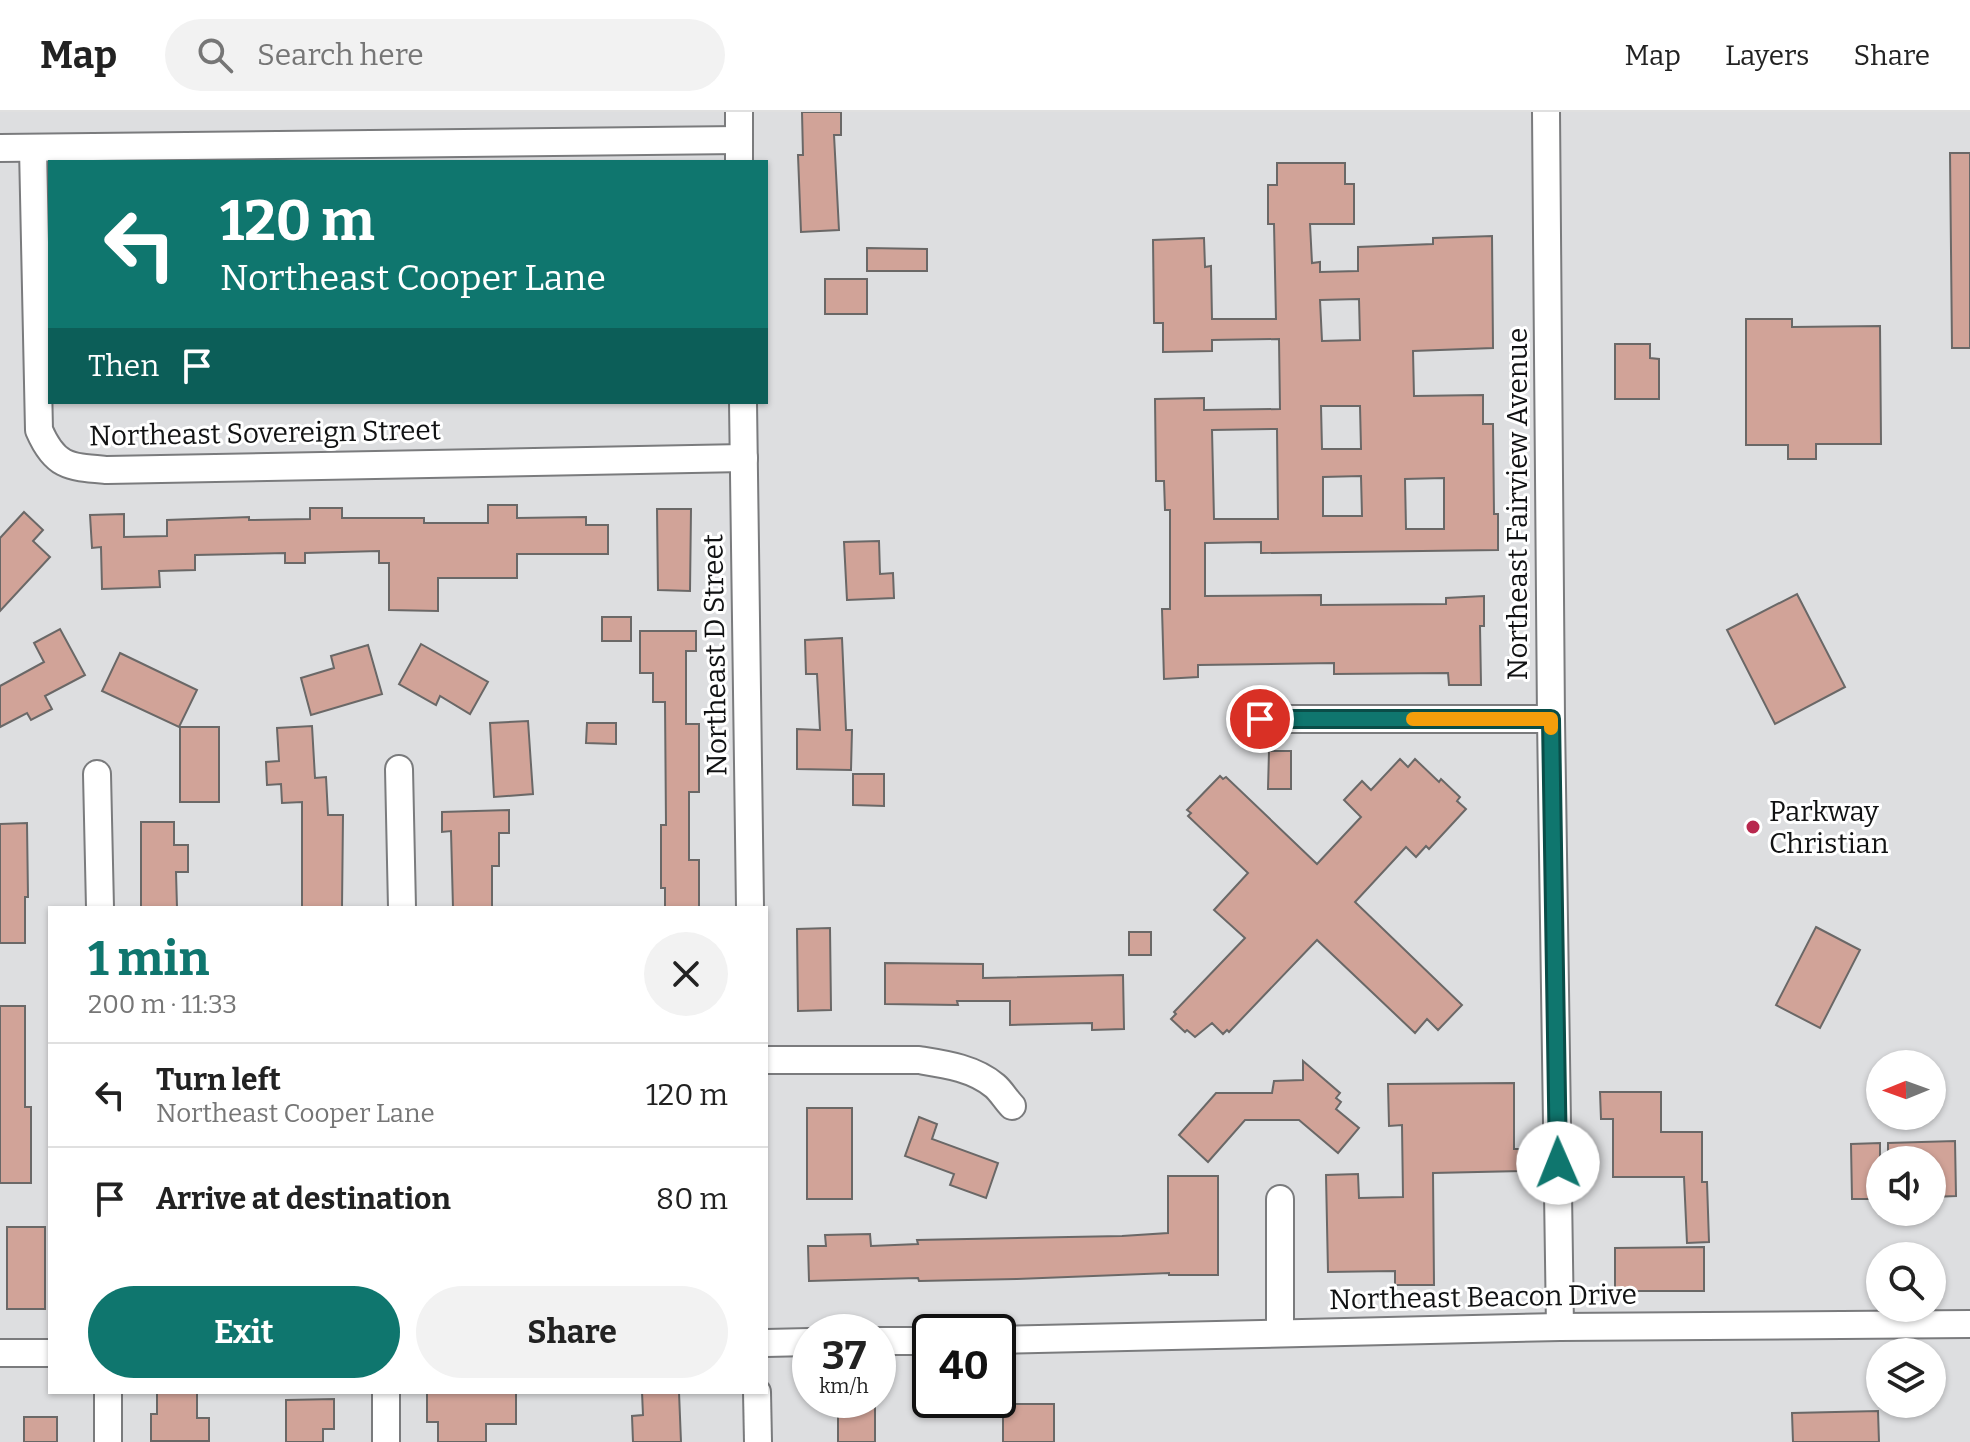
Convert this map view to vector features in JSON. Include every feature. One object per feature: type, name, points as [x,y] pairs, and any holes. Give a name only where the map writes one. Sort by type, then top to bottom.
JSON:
[{"type":"street","points":[[0,148],[739,151],[739,112]]},
{"type":"street","name":"Northeast Fairview Avenue","points":[[1546,112],[1560,1327]]},
{"type":"street","name":"Northeast Sovereign Street","points":[[33,148],[39,430],[47,449],[60,462],[77,468],[107,470],[744,458]]},
{"type":"street","name":"Northeast D Street","points":[[743,404],[750,906]]},
{"type":"street","points":[[1260,719],[1551,719]]},
{"type":"street","points":[[399,769],[402,906]]},
{"type":"street","points":[[97,774],[100,906]]},
{"type":"street","points":[[768,1060],[919,1060],[944,1064],[965,1070],[995,1086],[1012,1106]]},
{"type":"street","points":[[1280,1199],[1280,1332]]},
{"type":"street","name":"Northeast Beacon Drive","points":[[1016,1339],[1560,1327],[1970,1324]]},
{"type":"street","points":[[768,1343],[792,1342]]},
{"type":"street","points":[[0,1353],[48,1353]]},
{"type":"street","points":[[108,1394],[108,1442]]},
{"type":"street","points":[[386,1394],[386,1442]]},
{"type":"street","points":[[757,1394],[758,1442]]},
{"type":"building","points":[[802,112],[841,112],[841,135],[834,135],[839,230],[801,232],[798,155],[803,155]]},
{"type":"building","points":[[1950,153],[1970,153],[1970,348],[1952,348]]},
{"type":"building","points":[[1277,163],[1345,163],[1345,184],[1354,184],[1354,224],[1310,224],[1312,263],[1320,262],[1320,272],[1358,271],[1358,247],[1433,244],[1433,238],[1492,236],[1493,348],[1413,351],[1414,396],[1483,395],[1483,424],[1493,424],[1494,514],[1498,514],[1498,550],[1261,553],[1261,542],[1205,543],[1205,596],[1321,595],[1321,605],[1446,604],[1446,598],[1484,596],[1484,626],[1480,626],[1481,685],[1449,685],[1448,673],[1334,674],[1334,663],[1198,665],[1198,677],[1164,679],[1162,609],[1170,609],[1170,510],[1165,510],[1164,481],[1156,481],[1155,399],[1204,398],[1204,410],[1280,409],[1279,339],[1212,340],[1212,351],[1163,352],[1163,323],[1154,323],[1153,240],[1204,238],[1205,267],[1211,266],[1212,319],[1276,319],[1274,224],[1268,224],[1268,185],[1277,185]],"holes":[[[1359,299],[1360,340],[1322,341],[1320,300]],[[1321,406],[1360,406],[1361,449],[1322,449]],[[1277,429],[1278,519],[1214,519],[1212,430]],[[1361,476],[1362,516],[1323,516],[1323,477]],[[1444,478],[1444,529],[1406,529],[1405,479]]]},
{"type":"building","points":[[867,248],[927,249],[927,271],[867,271]]},
{"type":"building","points":[[825,279],[867,279],[867,314],[825,314]]},
{"type":"building","points":[[1746,319],[1792,319],[1792,327],[1880,326],[1881,444],[1816,444],[1816,459],[1788,459],[1788,445],[1746,445]]},
{"type":"building","points":[[1615,344],[1650,344],[1650,358],[1659,359],[1659,399],[1615,399]]},
{"type":"building","points":[[488,505],[517,505],[517,518],[586,517],[586,525],[608,525],[608,554],[517,554],[517,578],[438,578],[438,611],[389,610],[389,563],[379,563],[379,551],[305,553],[305,563],[285,563],[285,553],[195,555],[195,570],[159,571],[160,587],[102,589],[101,547],[92,548],[90,515],[124,514],[124,537],[167,536],[167,520],[249,517],[249,520],[310,519],[310,508],[342,508],[342,518],[424,518],[424,523],[488,523]]},
{"type":"building","points":[[657,509],[691,509],[690,591],[658,590]]},
{"type":"building","points":[[24,512],[43,530],[33,541],[50,557],[0,611],[0,538]]},
{"type":"building","points":[[879,541],[880,574],[893,573],[894,598],[847,600],[844,542]]},
{"type":"building","points":[[1797,594],[1845,687],[1775,724],[1727,630]]},
{"type":"building","points":[[602,617],[631,617],[631,641],[602,641]]},
{"type":"building","points":[[60,629],[85,675],[45,696],[52,709],[31,720],[27,713],[0,727],[0,686],[44,662],[34,643]]},
{"type":"building","points":[[640,631],[696,631],[696,651],[686,651],[686,724],[699,724],[699,792],[689,792],[689,860],[699,860],[699,906],[665,906],[665,888],[661,888],[661,825],[666,825],[665,702],[653,702],[653,673],[640,673]]},
{"type":"building","points":[[842,638],[846,730],[852,730],[851,770],[797,769],[797,729],[820,730],[817,674],[806,674],[805,640]]},
{"type":"building","points":[[421,644],[488,682],[470,714],[440,696],[436,705],[399,684]]},
{"type":"building","points":[[368,645],[382,694],[311,715],[301,678],[334,668],[331,656]]},
{"type":"building","points":[[120,653],[197,690],[179,727],[102,691]]},
{"type":"building","points":[[528,721],[533,794],[494,797],[490,723]]},
{"type":"building","points":[[587,723],[616,723],[616,744],[586,743]]},
{"type":"building","points":[[312,726],[315,778],[326,777],[328,815],[343,815],[342,906],[302,906],[302,802],[282,803],[281,784],[267,785],[266,762],[279,761],[277,728]]},
{"type":"building","points":[[180,727],[219,727],[219,802],[180,802]]},
{"type":"building","points":[[1269,751],[1291,751],[1291,789],[1268,789]]},
{"type":"building","points":[[1400,759],[1408,767],[1415,759],[1460,797],[1457,801],[1466,809],[1429,849],[1426,846],[1416,857],[1406,847],[1355,902],[1462,1005],[1438,1030],[1427,1019],[1415,1033],[1317,940],[1229,1032],[1227,1030],[1223,1034],[1212,1023],[1195,1037],[1187,1030],[1185,1032],[1171,1019],[1176,1014],[1174,1012],[1245,938],[1214,910],[1248,873],[1188,816],[1191,813],[1187,810],[1220,776],[1223,779],[1226,777],[1317,864],[1361,817],[1344,800],[1362,781],[1371,790]]},
{"type":"building","points":[[853,774],[884,774],[884,806],[853,805]]},
{"type":"building","points":[[509,810],[509,833],[499,833],[499,866],[492,866],[492,906],[453,906],[451,831],[442,832],[442,812]]},
{"type":"building","points":[[141,822],[174,822],[174,845],[188,845],[188,872],[176,872],[177,906],[141,906]]},
{"type":"building","points":[[27,823],[25,943],[0,943],[0,824]]},
{"type":"building","points":[[1816,927],[1860,950],[1820,1028],[1776,1005]]},
{"type":"building","points":[[830,928],[831,1010],[798,1011],[797,929]]},
{"type":"building","points":[[1129,932],[1151,932],[1151,955],[1129,955]]},
{"type":"building","points":[[885,963],[983,964],[983,978],[1123,975],[1124,1029],[1092,1030],[1092,1023],[1010,1025],[1010,1001],[957,1001],[958,1005],[885,1004]]},
{"type":"building","points":[[0,1006],[25,1006],[25,1107],[31,1107],[31,1183],[0,1183]]},
{"type":"building","points":[[1303,1061],[1340,1093],[1336,1098],[1341,1102],[1336,1109],[1359,1128],[1338,1153],[1299,1120],[1245,1120],[1208,1162],[1179,1135],[1216,1093],[1272,1093],[1274,1081],[1303,1080]]},
{"type":"building","points":[[1514,1083],[1514,1149],[1521,1149],[1522,1171],[1433,1173],[1434,1285],[1395,1285],[1395,1271],[1328,1272],[1326,1175],[1358,1174],[1359,1198],[1403,1197],[1402,1125],[1389,1126],[1388,1084]]},
{"type":"building","points":[[1600,1092],[1661,1092],[1661,1132],[1702,1132],[1702,1182],[1707,1182],[1709,1242],[1687,1243],[1684,1177],[1613,1177],[1613,1119],[1601,1119]]},
{"type":"building","points":[[807,1108],[852,1108],[852,1199],[807,1199]]},
{"type":"building","points":[[919,1117],[937,1124],[932,1139],[998,1163],[986,1198],[950,1185],[954,1174],[905,1156]]},
{"type":"building","points":[[1955,1141],[1956,1196],[1946,1196],[1946,1146],[1888,1146],[1888,1143]]},
{"type":"building","points":[[1880,1143],[1880,1146],[1866,1146],[1866,1199],[1852,1199],[1851,1144]]},
{"type":"building","points":[[1168,1176],[1218,1176],[1218,1275],[1169,1273],[1017,1279],[809,1281],[808,1246],[826,1246],[825,1235],[870,1234],[871,1246],[918,1244],[917,1240],[1168,1233]]},
{"type":"building","points":[[7,1227],[45,1227],[45,1309],[7,1309]]},
{"type":"building","points":[[1704,1247],[1704,1291],[1615,1291],[1615,1248]]},
{"type":"building","points":[[157,1394],[197,1394],[197,1418],[209,1418],[209,1441],[151,1441],[151,1414],[157,1414]]},
{"type":"building","points":[[427,1394],[516,1394],[516,1424],[486,1424],[486,1442],[438,1442],[438,1422],[427,1422]]},
{"type":"building","points":[[642,1394],[679,1394],[681,1442],[633,1442],[632,1416],[643,1415]]},
{"type":"building","points":[[334,1399],[334,1429],[323,1429],[323,1442],[286,1442],[286,1400]]},
{"type":"building","points":[[1016,1404],[1054,1404],[1054,1442],[1003,1442],[1003,1418],[1016,1418]]},
{"type":"building","points":[[1866,1411],[1866,1418],[1878,1418],[1879,1442],[1793,1442],[1792,1413]]},
{"type":"building","points":[[24,1417],[57,1417],[57,1442],[24,1442]]},
{"type":"building","points":[[838,1418],[875,1418],[875,1442],[838,1442]]},
{"type":"slow traffic","points":[[1413,719],[1551,719],[1551,728]]},
{"type":"place","name":"Parkway Christian","points":[[1753,827]]},
{"type":"route","points":[[1260,719],[1551,719],[1558,1163]]}]
